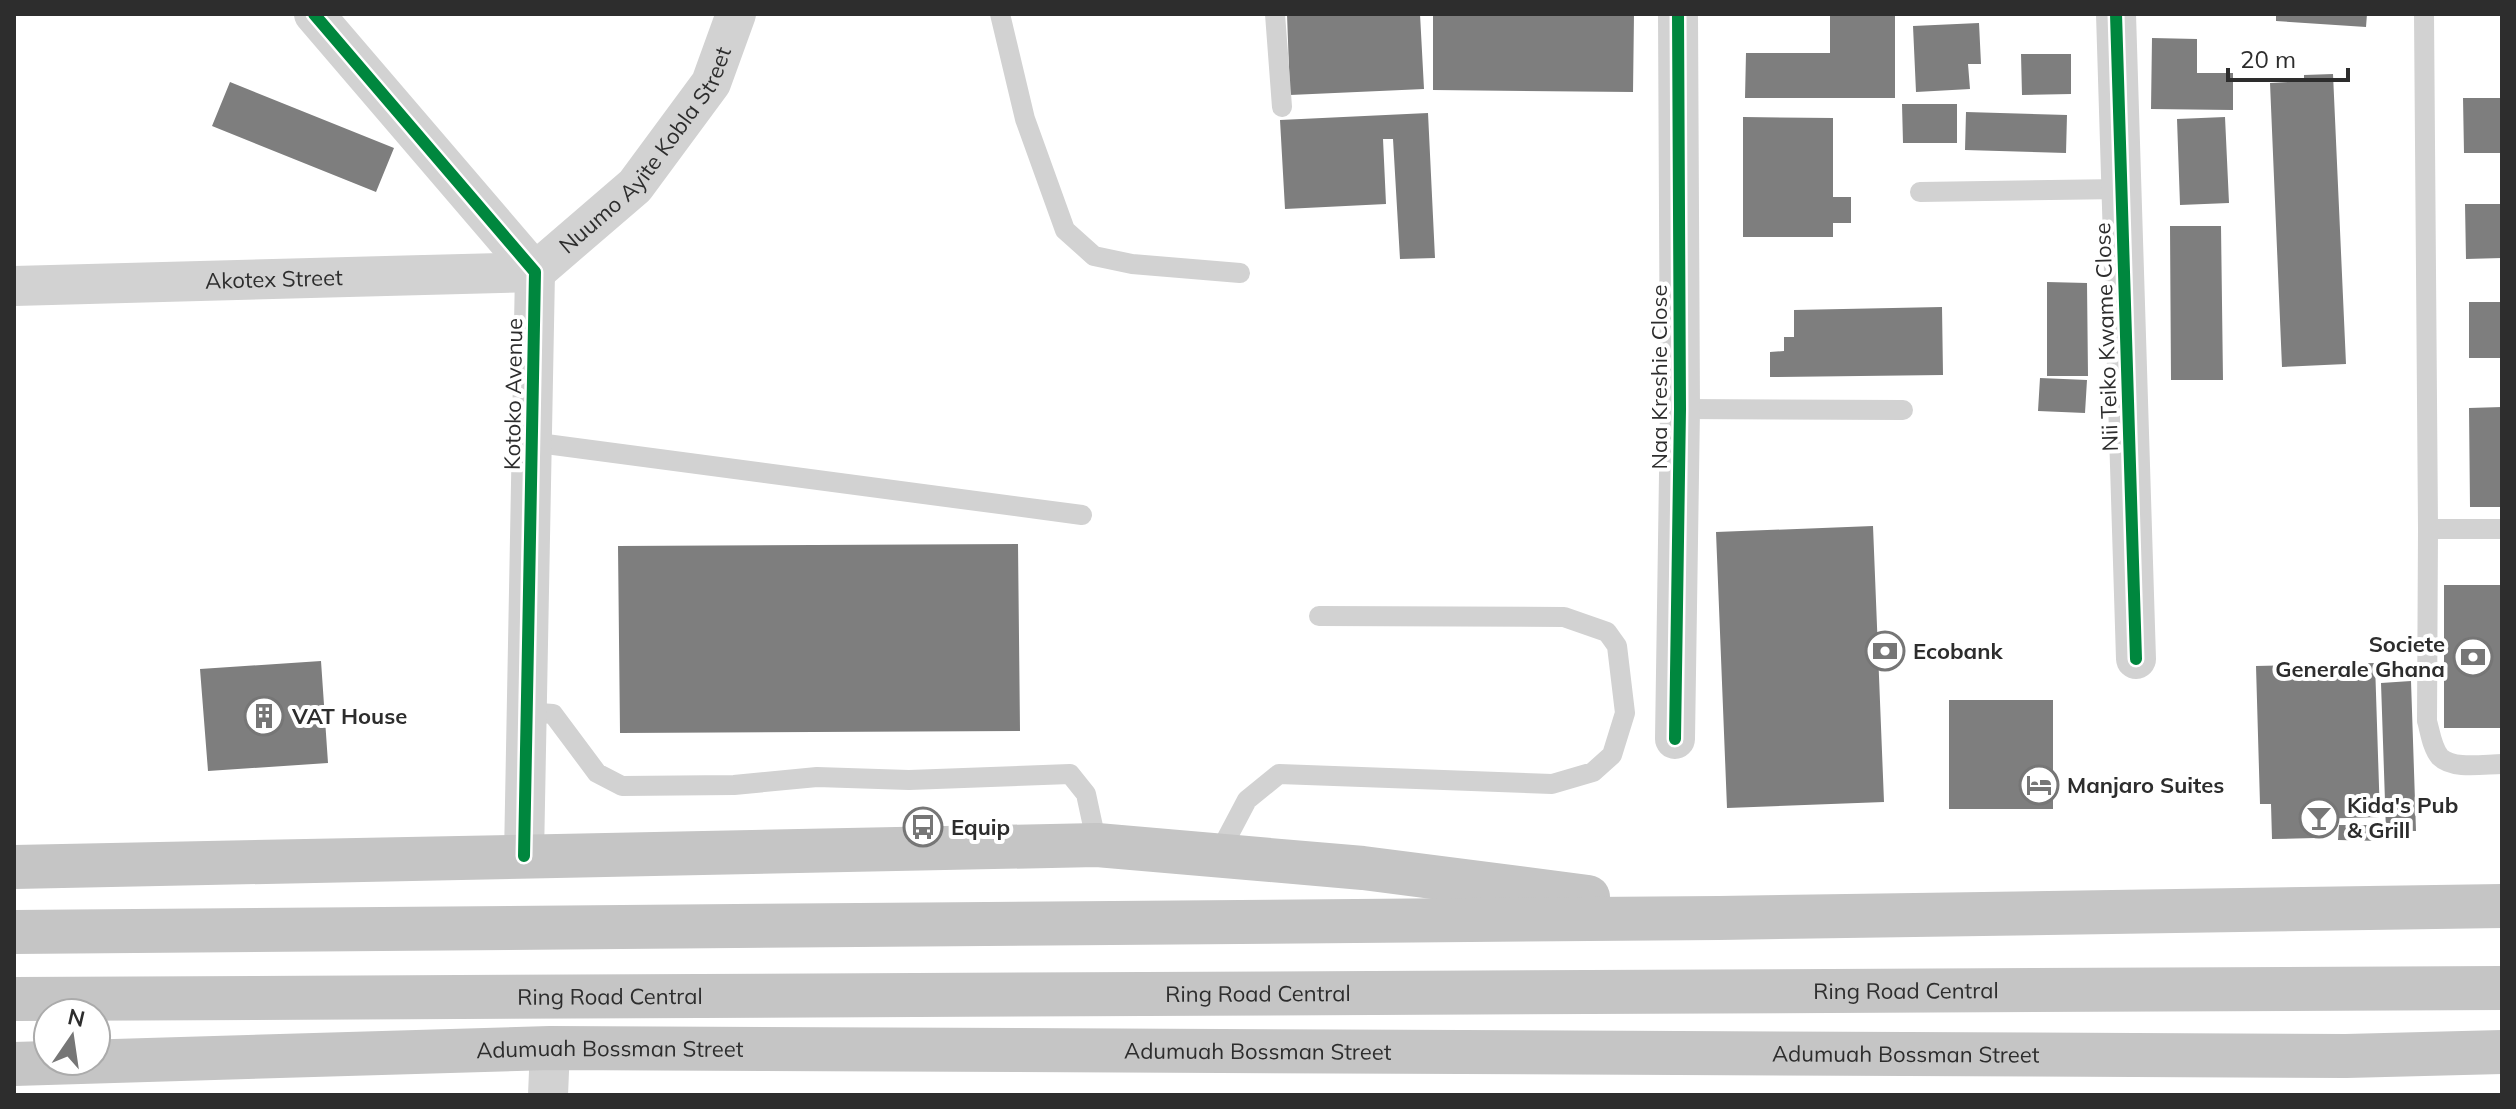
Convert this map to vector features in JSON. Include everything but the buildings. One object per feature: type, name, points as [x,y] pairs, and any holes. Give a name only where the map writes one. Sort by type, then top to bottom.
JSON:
[{"type":"main road","points":[[14,867],[1097,845],[1363,868],[1544,890],[1719,918]]},
{"type":"main road","points":[[14,932],[1719,918],[2502,906]]},
{"type":"main road","name":"Ring Road Central","points":[[14,999],[2502,988]]},
{"type":"main road","points":[[112,1007],[167,999]]},
{"type":"main road","name":"Adumuah Bossman Street","points":[[14,1064],[550,1048],[2346,1056],[2502,1052]]},
{"type":"street","points":[[314,14],[535,272]]},
{"type":"street","name":"Nuumo Ayite Kobla Street","points":[[535,272],[635,186],[711,83],[736,14]]},
{"type":"street","name":"Naa Kreshie Close","points":[[1675,739],[1680,409],[1678,14]]},
{"type":"street","name":"Nii Teiko Kwame Close","points":[[2116,14],[2136,659]]},
{"type":"street","name":"Akotex Street","points":[[14,286],[535,272]]},
{"type":"street","name":"Kotoko Avenue","points":[[524,856],[535,272]]},
{"type":"street","points":[[548,1095],[550,1048]]},
{"type":"lane","points":[[1000,14],[1025,119],[1065,230],[1094,256],[1132,264],[1240,273]]},
{"type":"lane","points":[[1275,14],[1282,107]]},
{"type":"lane","points":[[2424,14],[2427,721],[2440,757],[2453,764],[2502,764]]},
{"type":"lane","points":[[1920,192],[2122,189]]},
{"type":"lane","points":[[1680,409],[1903,410]]},
{"type":"lane","points":[[531,442],[1082,515]]},
{"type":"lane","points":[[2428,529],[2502,529]]},
{"type":"lane","points":[[1218,855],[1247,800],[1279,774],[1552,784],[1593,772],[1612,755],[1625,713],[1617,646],[1607,632],[1564,617],[1319,616]]},
{"type":"lane","points":[[526,712],[553,714],[597,773],[622,786],[734,785],[817,777],[909,780],[1070,774],[1086,794],[1097,845]]},
{"type":"cycle path","points":[[314,14],[535,272],[524,856]]},
{"type":"cycle path","points":[[1675,739],[1680,409],[1678,14]]},
{"type":"cycle path","points":[[2116,14],[2136,659]]},
{"type":"place","name":"Ecobank","points":[[1885,651]]},
{"type":"place","name":"Societe Generale Ghana","points":[[2473,657]]},
{"type":"place","name":"VAT House","points":[[264,716]]},
{"type":"place","name":"Manjaro Suites","points":[[2039,785]]},
{"type":"place","name":"Kida's Pub & Grill","points":[[2319,818]]},
{"type":"place","name":"Equip","points":[[923,827]]}]
